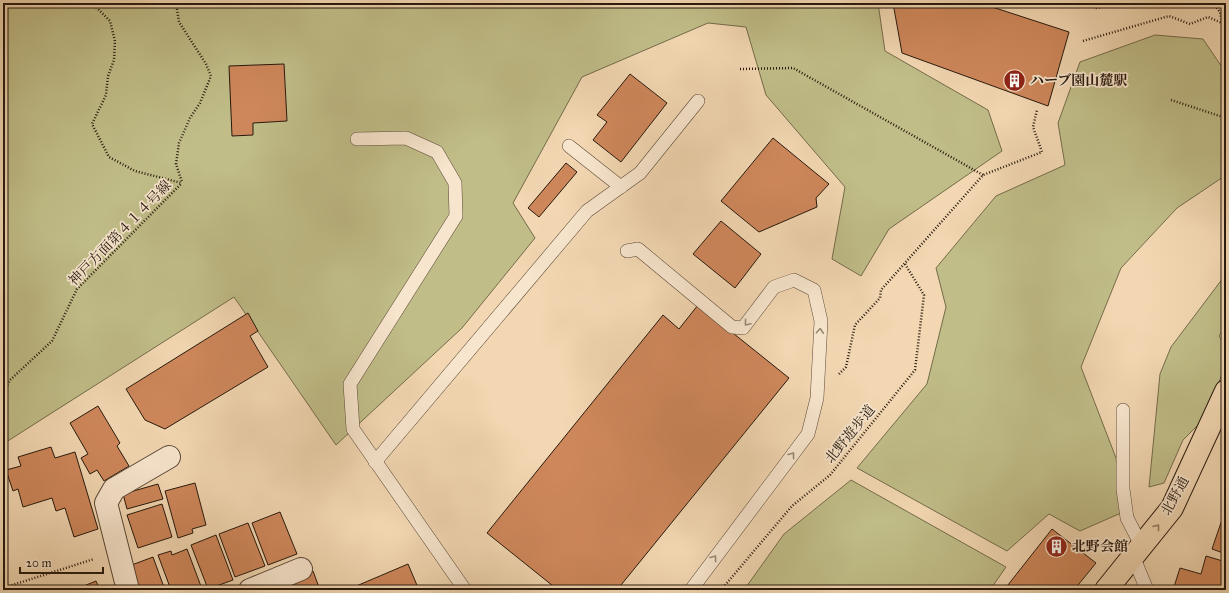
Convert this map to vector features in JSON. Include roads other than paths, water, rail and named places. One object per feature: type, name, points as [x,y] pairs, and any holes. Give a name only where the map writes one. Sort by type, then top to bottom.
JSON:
[{"type":"main road","name":"北野通","points":[[1106,590],[1172,508],[1226,391]]},
{"type":"street","points":[[128,590],[106,503],[114,489],[169,457]]},
{"type":"street","points":[[250,590],[301,569]]},
{"type":"lane","points":[[375,462],[587,211],[640,174],[698,101]]},
{"type":"lane","points":[[357,139],[406,138],[437,152],[455,183],[456,216],[350,384],[353,430],[465,590]]},
{"type":"lane","points":[[569,146],[621,187]]},
{"type":"lane","points":[[627,251],[638,249],[732,327],[743,328],[774,287],[794,280],[814,290],[820,321],[817,398],[808,434],[691,590]]},
{"type":"lane","points":[[1123,410],[1123,489],[1127,518],[1147,590]]},
{"type":"place","name":"ハーブ園山麓駅","points":[[1015,80]]},
{"type":"place","name":"北野会館","points":[[1056,546]]}]
